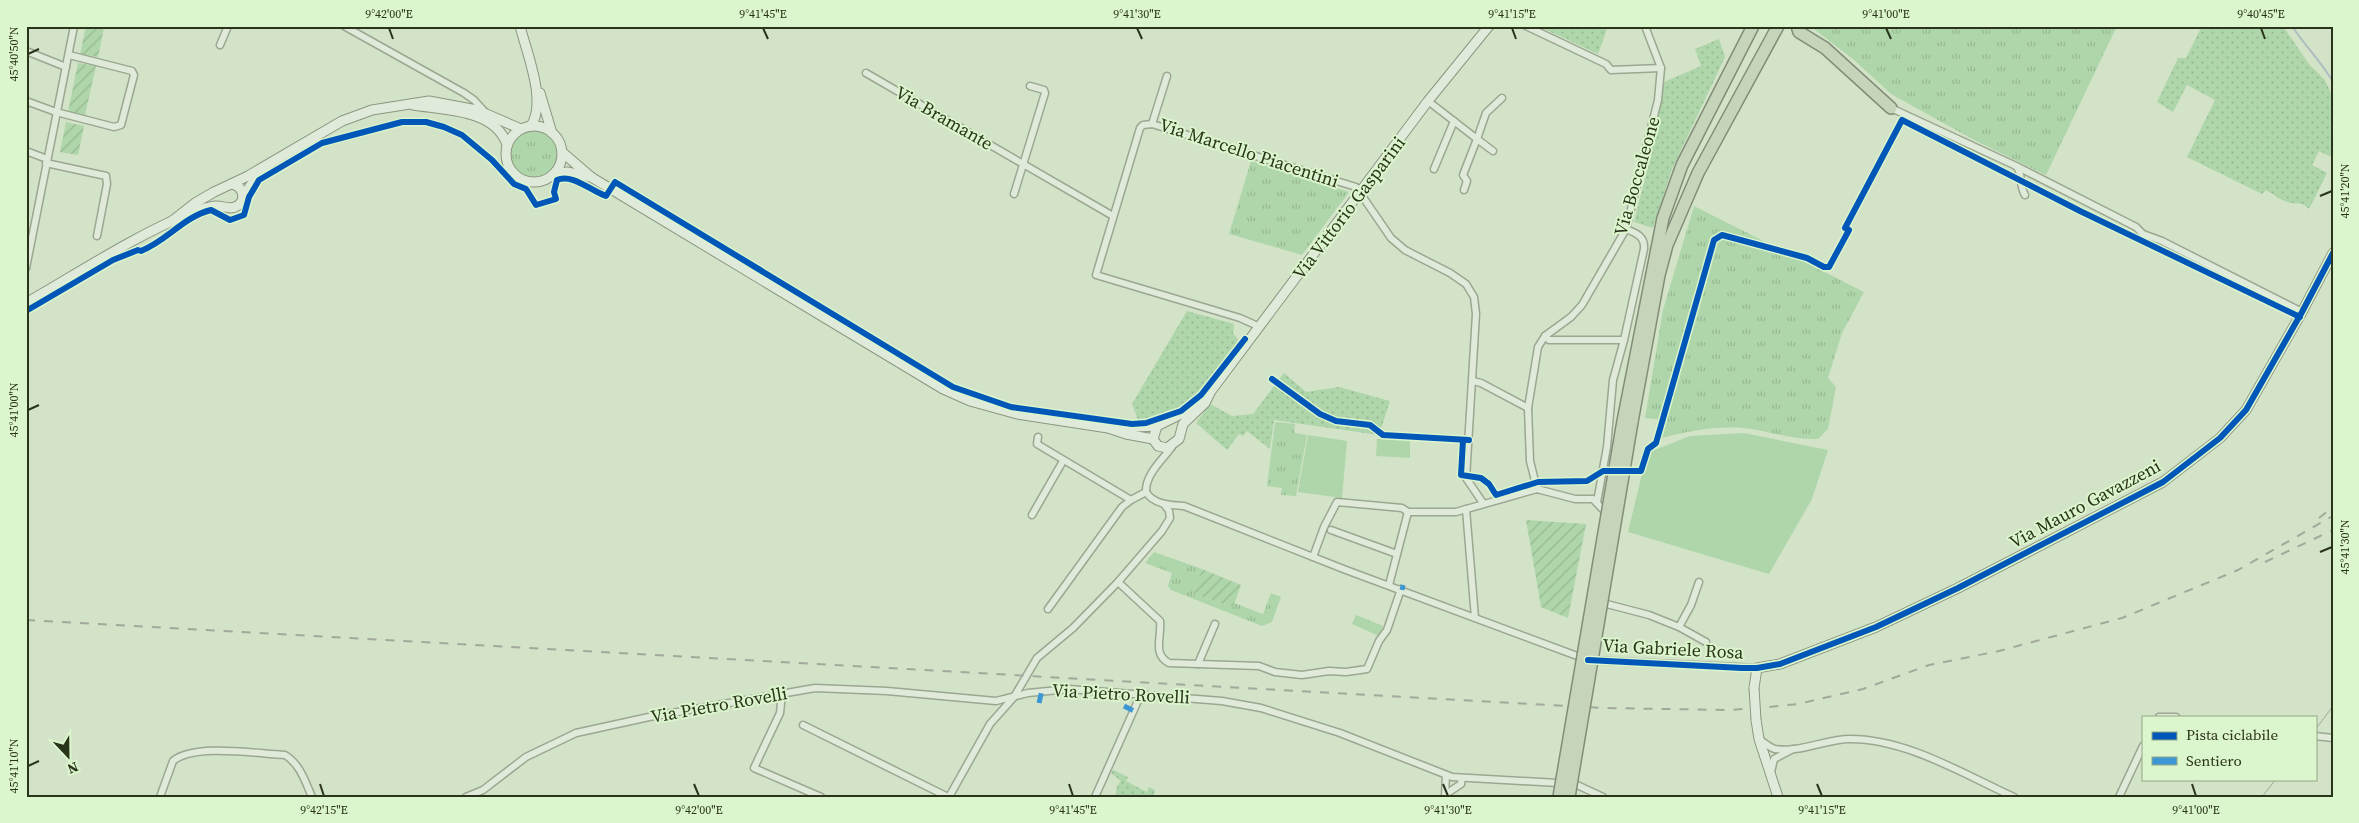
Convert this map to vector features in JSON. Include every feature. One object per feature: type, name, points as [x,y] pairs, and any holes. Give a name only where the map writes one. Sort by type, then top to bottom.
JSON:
[{"type":"highway","points":[[1564,793],[1663,218],[1682,165],[1753,26]]},
{"type":"highway","points":[[1628,422],[1667,245],[1698,173],[1778,26]]},
{"type":"highway","points":[[1797,26],[1800,32],[1825,48],[1891,108]]},
{"type":"street","points":[[26,268],[74,26]]},
{"type":"street","points":[[220,45],[228,26]]},
{"type":"street","points":[[344,26],[468,96],[479,104],[486,113]]},
{"type":"street","points":[[520,26],[534,79],[552,133]]},
{"type":"street","name":"Via Vittorio Gasparini","points":[[1146,492],[1147,483],[1160,460],[1179,439],[1181,427],[1205,403],[1211,391],[1428,101],[1489,26]]},
{"type":"street","points":[[1526,26],[1606,64],[1611,70],[1661,68]]},
{"type":"street","name":"Via Boccaleone","points":[[1545,336],[1571,317],[1582,305],[1626,228],[1658,100],[1661,68],[1645,26]]},
{"type":"street","points":[[26,51],[66,68]]},
{"type":"street","points":[[26,101],[56,112],[118,127],[121,125],[134,75],[129,68],[69,55]]},
{"type":"street","name":"Via Bramante","points":[[866,72],[1113,216]]},
{"type":"street","name":"Via Marcello Piacentini","points":[[1167,76],[1152,124],[1356,187],[1360,192]]},
{"type":"street","points":[[530,126],[536,118],[538,107],[534,79]]},
{"type":"street","points":[[1014,194],[1045,93],[1044,90],[1030,86]]},
{"type":"street","points":[[468,96],[469,107]]},
{"type":"street","points":[[1464,190],[1467,181],[1463,175],[1486,113],[1502,98]]},
{"type":"street","points":[[172,221],[195,203],[222,188],[291,152],[353,116],[372,110],[429,101],[469,107],[521,129]]},
{"type":"street","points":[[1428,101],[1493,151]]},
{"type":"street","points":[[405,104],[480,118],[498,129],[506,145]]},
{"type":"street","points":[[1891,108],[2016,166],[2136,227],[2149,237],[2162,241],[2302,312]]},
{"type":"street","points":[[1434,169],[1454,121]]},
{"type":"street","points":[[1152,124],[1143,125],[1140,128],[1096,275],[1240,318],[1260,326]]},
{"type":"street","points":[[555,174],[561,163],[562,152],[558,140],[552,133],[544,128],[530,126],[521,129],[511,137],[506,145],[505,157],[513,174],[521,180],[537,183],[555,174],[567,172],[591,177]]},
{"type":"street","points":[[26,151],[47,161],[106,176],[107,184],[97,236]]},
{"type":"street","points":[[26,303],[172,221],[206,208],[236,207],[255,179],[291,152]]},
{"type":"street","points":[[562,152],[591,177],[943,389],[970,401],[1017,414],[1108,428],[1155,442],[1167,448],[1173,445]]},
{"type":"street","points":[[2016,166],[2021,174],[2021,190],[2025,195]]},
{"type":"street","points":[[232,184],[239,187],[243,196]]},
{"type":"street","points":[[222,188],[219,199],[224,206]]},
{"type":"street","points":[[1360,192],[1391,238],[1405,250],[1457,277],[1470,289],[1476,304],[1466,476],[1468,482],[1477,492],[1483,503]]},
{"type":"street","points":[[1597,502],[1607,447],[1613,380],[1624,340],[1644,244],[1640,234],[1626,228]]},
{"type":"street","name":"Via Mauro Gavazzeni","points":[[1757,668],[1780,664],[1876,627],[1958,588],[2162,482],[2220,438],[2246,410],[2333,253]]},
{"type":"street","points":[[1537,489],[1530,461],[1528,408],[1538,346],[1545,336],[1550,340],[1624,340]]},
{"type":"street","points":[[1473,381],[1481,383],[1528,408]]},
{"type":"street","name":"Via Vittorio Gasparini","points":[[1157,426],[1171,419],[1211,391]]},
{"type":"street","points":[[1171,419],[1181,427]]},
{"type":"street","points":[[1108,428],[1157,426],[1155,442],[1160,460]]},
{"type":"street","points":[[1038,437],[1037,444],[1131,500]]},
{"type":"street","points":[[1032,515],[1063,461]]},
{"type":"street","points":[[1313,557],[1324,527],[1337,502],[1402,508],[1408,512],[1456,512],[1537,489],[1576,499],[1593,499],[1612,518],[1588,660]]},
{"type":"street","points":[[1048,609],[1122,506],[1146,492]]},
{"type":"street","name":"Via Gabriele Rosa","points":[[1146,492],[1151,498],[1164,504],[1184,506],[1313,557],[1588,660],[1757,668]]},
{"type":"street","points":[[1164,504],[1169,511],[1170,518]]},
{"type":"street","points":[[803,725],[948,797],[990,724],[1014,697],[1042,653],[1073,628],[1118,582],[1162,531],[1170,518],[1184,506]]},
{"type":"street","points":[[1466,509],[1475,618]]},
{"type":"street","points":[[1389,585],[1408,512]]},
{"type":"street","points":[[1331,530],[1397,554]]},
{"type":"street","points":[[1118,582],[1160,621],[1159,654],[1162,659],[1169,663],[1259,666],[1275,672],[1302,675],[1329,671],[1367,670],[1379,641],[1387,630],[1400,589]]},
{"type":"street","points":[[1679,627],[1691,606],[1699,582]]},
{"type":"street","points":[[1598,602],[1648,615],[1679,627],[1706,642]]},
{"type":"street","points":[[1198,664],[1215,624]]},
{"type":"street","points":[[1757,668],[1754,688],[1758,739],[1778,797]]},
{"type":"street","name":"Via Pietro Rovelli","points":[[466,797],[483,790],[526,757],[576,733],[649,717],[815,688],[887,691],[996,701],[1028,692],[1069,689],[1215,700],[1261,708],[1340,733],[1446,775],[1564,793],[1582,786],[1603,797]]},
{"type":"street","points":[[782,694],[780,713],[754,768],[821,797]]},
{"type":"street","points":[[1095,797],[1141,694]]},
{"type":"street","points":[[2316,736],[2333,738]]},
{"type":"street","points":[[1758,739],[1774,749],[1794,748],[1841,739],[1869,739],[1903,747],[2014,797]]},
{"type":"street","points":[[1770,773],[1774,759],[1794,748]]},
{"type":"street","points":[[2119,797],[2142,748]]},
{"type":"street","points":[[160,797],[173,761],[193,752],[214,752],[285,755],[293,760],[298,767],[312,797]]},
{"type":"street","points":[[1445,795],[1446,775]]},
{"type":"street","points":[[1445,795],[1461,784],[1462,778]]},
{"type":"green space","points":[[86,26],[104,28],[98,57],[80,54]]},
{"type":"green space","points":[[1538,26],[1608,26],[1598,54]]},
{"type":"green space","points":[[1810,26],[2117,26],[2046,175],[1974,140],[1891,94],[1854,60]]},
{"type":"green space","points":[[2202,26],[2283,26],[2309,64],[2325,80],[2333,97],[2333,158],[2319,151],[2312,165],[2327,173],[2309,209],[2302,204],[2285,201],[2266,190],[2262,194],[2187,157],[2215,100],[2187,85],[2173,112],[2157,102],[2178,58],[2186,58]]},
{"type":"green space","points":[[1719,39],[1725,57],[1672,169],[1653,228],[1634,222],[1650,159],[1664,82],[1701,66],[1695,49]]},
{"type":"green space","points":[[78,63],[96,66],[85,115],[68,112]]},
{"type":"green space","points":[[66,122],[84,126],[78,155],[60,152]]},
{"type":"green space","points":[[533,131],[542,133],[550,138],[555,146],[557,155],[555,164],[550,172],[542,177],[533,179],[524,177],[516,172],[511,164],[509,155],[511,146],[516,138],[524,133]]},
{"type":"green space","points":[[1251,161],[1349,192],[1302,255],[1229,234]]},
{"type":"green space","points":[[1694,206],[1864,292],[1842,333],[1828,378],[1836,387],[1828,429],[1818,439],[1799,438],[1753,429],[1722,428],[1701,430],[1659,439],[1666,420],[1645,418],[1663,310]]},
{"type":"green space","points":[[1187,311],[1234,324],[1233,333],[1239,341],[1208,382],[1186,403],[1157,416],[1138,420],[1132,404]]},
{"type":"green space","points":[[1284,373],[1306,392],[1339,387],[1390,401],[1379,435],[1274,420],[1270,449],[1247,431],[1243,436],[1239,434],[1227,450],[1196,423],[1210,404],[1232,416],[1253,414]]},
{"type":"green space","points":[[1275,422],[1295,424],[1294,433],[1307,435],[1296,496],[1281,495],[1282,488],[1267,486]]},
{"type":"green space","points":[[1744,433],[1828,450],[1812,499],[1769,574],[1628,532],[1641,478],[1652,451],[1690,436]]},
{"type":"green space","points":[[1308,435],[1347,441],[1342,498],[1298,492]]},
{"type":"green space","points":[[1377,439],[1410,440],[1410,458],[1376,456]]},
{"type":"green space","points":[[1526,520],[1586,524],[1568,618],[1541,607]]},
{"type":"green space","points":[[1154,552],[1202,569],[1193,594],[1233,607],[1234,603],[1263,614],[1271,593],[1281,597],[1272,622],[1262,626],[1171,590],[1168,586],[1172,573],[1145,563]]},
{"type":"green space","points":[[1202,569],[1241,585],[1233,607],[1193,594]]},
{"type":"green space","points":[[1356,615],[1383,626],[1379,636],[1352,624]]},
{"type":"green space","points":[[1113,770],[1128,777],[1126,781],[1147,792],[1149,787],[1155,790],[1154,797],[1115,797],[1117,786],[1121,781],[1111,773]]},
{"type":"waterway","points":[[2292,26],[2333,82]]},
{"type":"tram line","points":[[2316,729],[2333,706]]},
{"type":"tram line","points":[[2262,797],[2275,780]]},
{"type":"railway","points":[[2319,518],[2333,507]]},
{"type":"railway","points":[[26,620],[1604,708],[1730,710],[1798,704],[1863,689],[1929,665],[1999,651],[2122,618],[2238,570],[2331,517]]},
{"type":"railway","points":[[2265,562],[2333,530]]},
{"type":"marked path","points":[[1402,590],[1403,585]]},
{"type":"marked path","points":[[1039,703],[1042,690]]},
{"type":"marked path","points":[[1124,706],[1134,711]]},
{"type":"cycle path","points":[[1463,440],[1461,475],[1481,478],[1489,484],[1496,495],[1538,482],[1587,481],[1603,471],[1641,471],[1648,449],[1656,443],[1714,240],[1722,235],[1807,258],[1824,267],[1829,267],[1849,230],[1845,228],[1902,120],[2080,211],[2300,317]]},
{"type":"cycle path","points":[[26,311],[113,260],[150,247],[183,223],[201,213],[211,210],[230,220],[244,215],[249,197],[259,180],[322,143],[402,122],[426,122],[462,135],[492,160],[514,184],[526,189],[536,205],[556,199],[554,192],[557,180],[563,178],[575,181],[606,196],[615,182],[953,387],[1011,407],[1132,424],[1146,423],[1181,411],[1201,395],[1245,339]]},
{"type":"cycle path","points":[[1588,660],[1742,668],[1757,668],[1780,664],[1876,627],[1958,588],[2163,482],[2220,438],[2246,410],[2333,253]]},
{"type":"cycle path","points":[[1272,379],[1320,414],[1336,421],[1370,425],[1383,435],[1469,440]]}]
